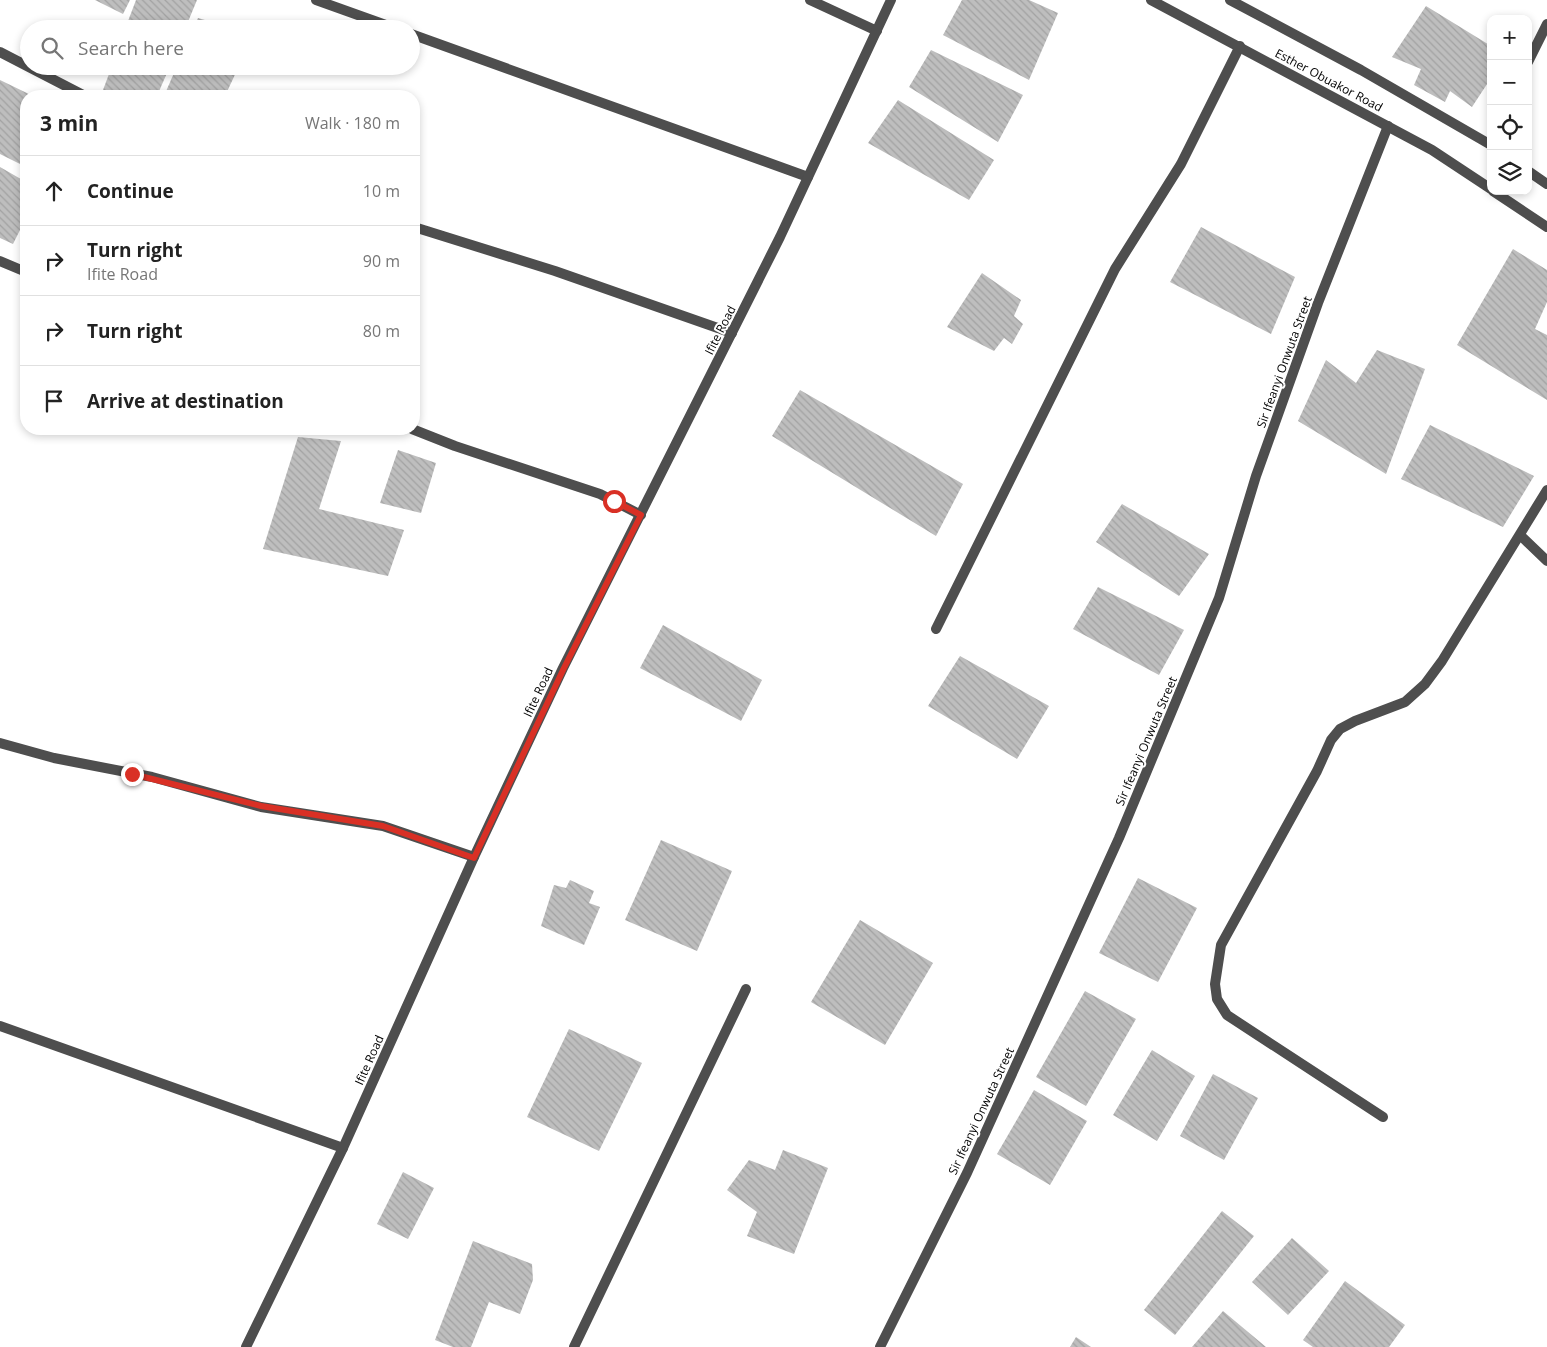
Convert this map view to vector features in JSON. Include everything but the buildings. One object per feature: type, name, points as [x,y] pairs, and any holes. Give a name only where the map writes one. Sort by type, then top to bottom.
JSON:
[{"type":"street","points":[[316,0],[372,20]]},
{"type":"street","points":[[810,0],[877,31]]},
{"type":"street","name":"Ifite Road","points":[[246,1347],[343,1148],[474,858],[564,668],[780,237],[891,0]]},
{"type":"street","name":"Esther Obuakor Road","points":[[1151,0],[1432,150],[1487,187]]},
{"type":"street","name":"Esther Obuakor Road","points":[[1230,0],[1487,139]]},
{"type":"street","points":[[1529,60],[1547,24]]},
{"type":"street","points":[[420,37],[808,177]]},
{"type":"street","points":[[936,630],[1115,269],[1181,164],[1240,46]]},
{"type":"street","points":[[0,52],[20,62]]},
{"type":"street","points":[[44,75],[73,90]]},
{"type":"street","name":"Sir Ifeanyi Onwuta Street","points":[[880,1347],[967,1173],[1130,812],[1219,598],[1262,458],[1318,303],[1388,126]]},
{"type":"street","points":[[1532,174],[1547,184]]},
{"type":"street","name":"Esther Obuakor Road","points":[[1499,195],[1547,227]]},
{"type":"street","points":[[420,229],[555,270],[732,333]]},
{"type":"street","points":[[0,261],[20,269]]},
{"type":"street","points":[[420,432],[455,446],[600,494],[641,515]]},
{"type":"street","points":[[1384,1117],[1227,1014],[1218,999],[1215,984],[1221,945],[1317,771],[1331,740],[1340,729],[1405,702],[1425,684],[1442,660],[1547,490]]},
{"type":"street","points":[[1520,535],[1547,561]]},
{"type":"street","points":[[0,742],[54,758],[152,778],[261,806],[383,826],[474,858]]},
{"type":"street","points":[[574,1347],[746,989]]},
{"type":"street","points":[[0,1026],[343,1148]]},
{"type":"route","points":[[132,774],[261,806],[383,826],[474,858],[564,668],[641,515],[614,501]]}]
